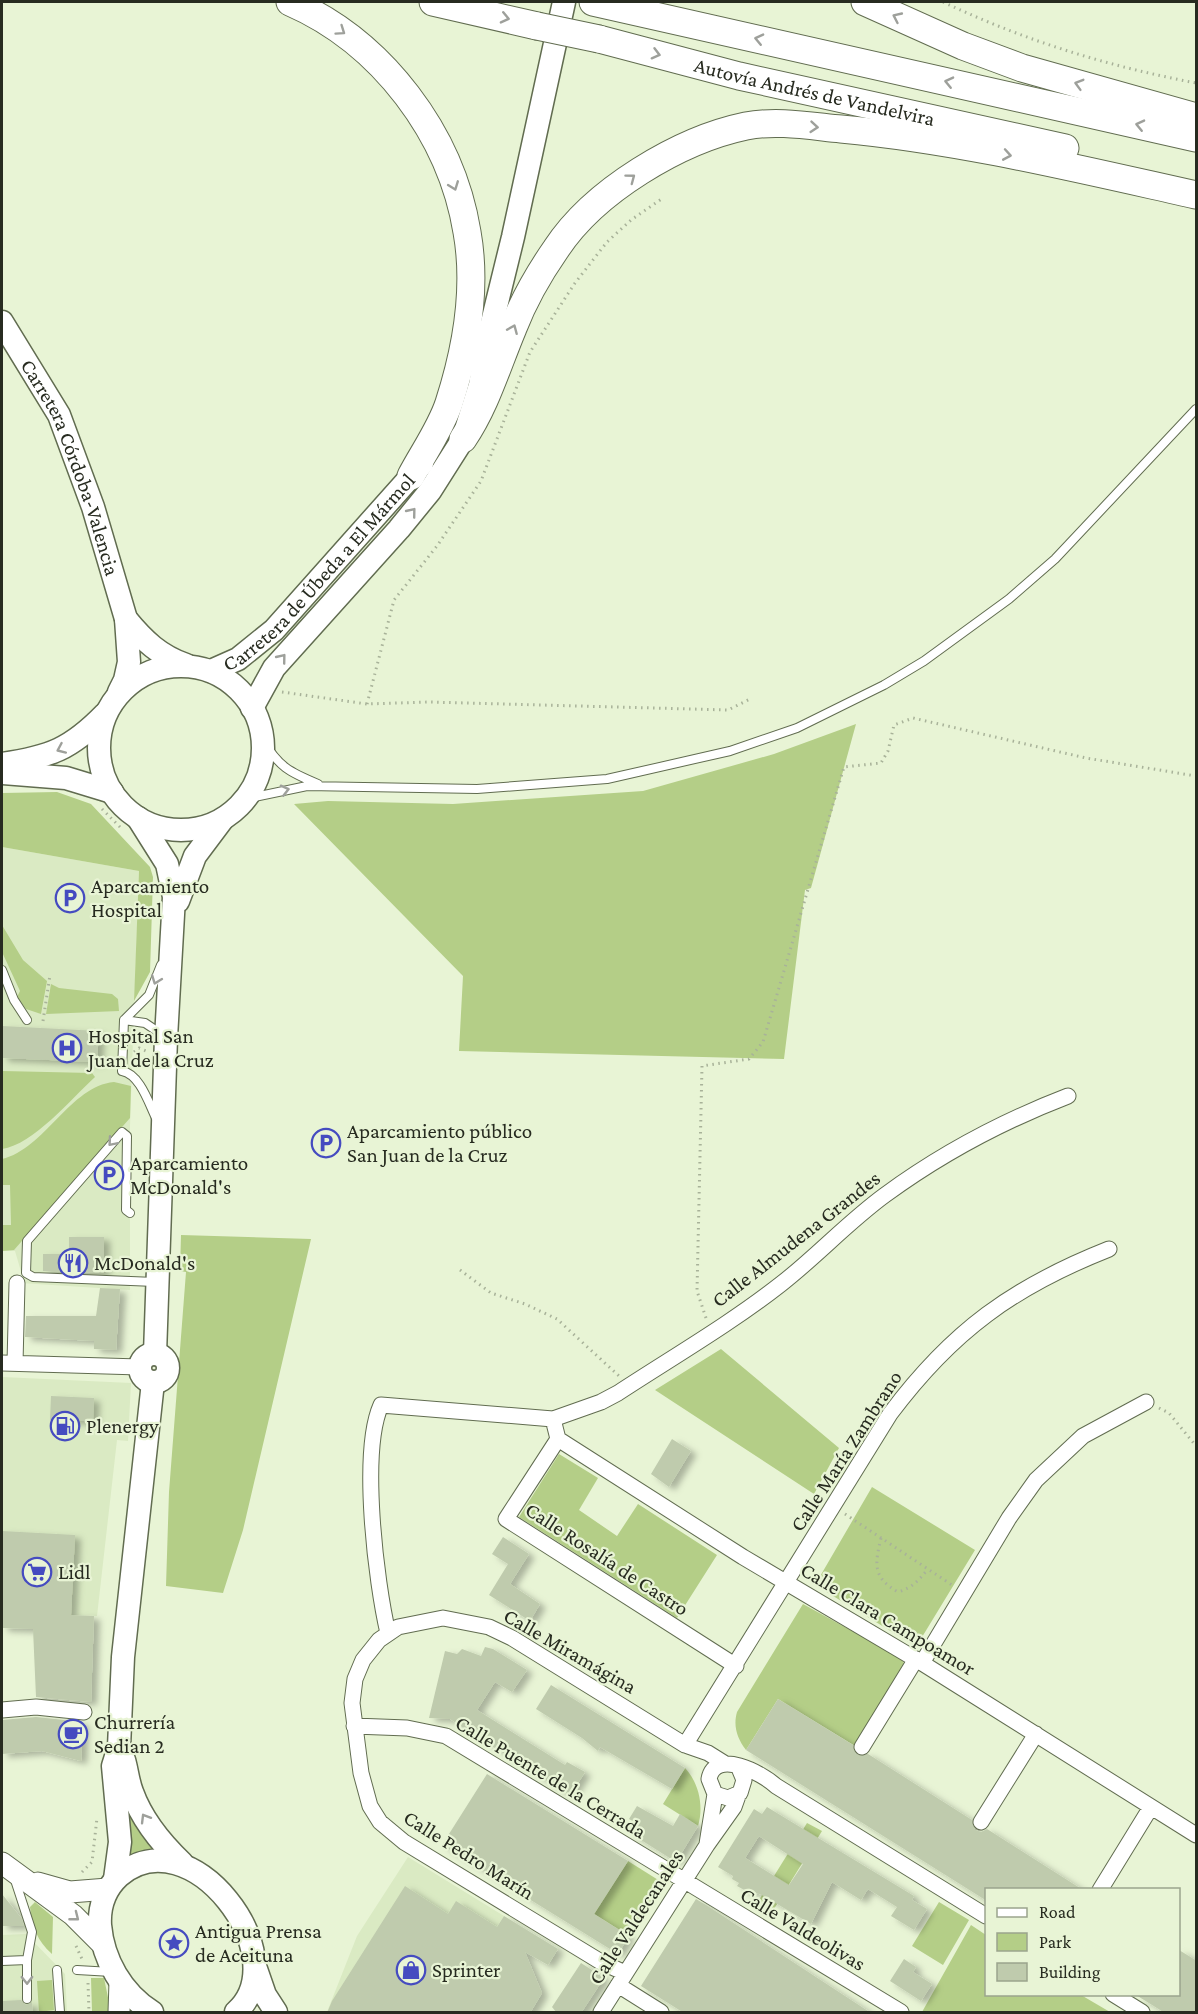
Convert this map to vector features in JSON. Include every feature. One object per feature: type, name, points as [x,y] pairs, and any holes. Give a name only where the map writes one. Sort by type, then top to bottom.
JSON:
[{"type":"highway","points":[[291,2],[344,33],[377,61],[406,93],[428,124],[446,166],[468,233],[469,318],[459,368],[448,406],[411,476]]},
{"type":"highway","name":"Autovía Andrés de Vandelvira","points":[[433,2],[599,39],[750,78],[1197,176]]},
{"type":"highway","points":[[865,2],[963,46],[1022,68],[1197,117]]},
{"type":"highway","name":"Autovía Andrés de Vandelvira","points":[[599,3],[1197,138]]},
{"type":"highway","points":[[463,439],[478,417],[514,325],[557,248],[592,208],[654,160],[706,138],[747,126],[786,124],[885,133],[1072,167],[1197,195]]},
{"type":"main road","name":"Carretera de Úbeda a El Mármol","points":[[257,698],[273,668],[293,644],[399,529],[430,491],[463,439],[480,385],[488,339],[513,237],[564,2]]},
{"type":"main road","name":"Carretera Córdoba-Valencia","points":[[2,321],[59,415],[74,451],[126,619],[129,662],[125,680],[118,694]]},
{"type":"main road","name":"Carretera de Úbeda a El Mármol","points":[[211,671],[246,653],[274,630],[435,451],[455,416],[488,339]]},
{"type":"main road","name":"Carretera Córdoba-Valencia","points":[[126,619],[144,641],[166,658],[188,666]]},
{"type":"main road","points":[[2,764],[40,757],[65,748],[86,733],[106,713],[118,694],[132,681],[150,671],[168,666],[188,666],[211,671],[257,698],[262,739],[258,776],[245,799],[222,819],[187,872],[172,923]]},
{"type":"main road","points":[[103,798],[98,741],[106,713]]},
{"type":"main road","points":[[2,773],[66,778],[103,798],[133,826],[167,864],[172,879],[158,1282],[124,1645],[119,1747],[113,1766],[120,1842],[112,1884],[102,1902],[100,1921],[102,1944],[117,1977],[152,2013]]},
{"type":"main road","points":[[133,826],[180,830],[199,828],[222,819]]},
{"type":"main road","points":[[119,1747],[132,1792],[141,1811],[162,1843],[227,1901],[247,1936],[265,1995],[276,2013]]},
{"type":"main road","points":[[112,1884],[144,1862],[162,1860],[182,1863]]},
{"type":"main road","points":[[236,2013],[248,2000],[255,1967]]},
{"type":"street","name":"Calle Almudena Grandes","points":[[388,1633],[378,1592],[371,1483],[375,1419],[381,1405],[552,1419],[601,1402],[629,1386],[781,1284],[869,1208],[921,1171],[1003,1123],[1068,1096]]},
{"type":"street","name":"Calle María Zambrano","points":[[685,1745],[706,1715],[890,1414],[911,1387],[952,1342],[1002,1302],[1055,1272],[1109,1249]]},
{"type":"street","points":[[17,1283],[8,1363],[149,1368]]},
{"type":"street","points":[[862,1747],[964,1592],[1022,1497],[1047,1468],[1083,1436],[1146,1401]]},
{"type":"street","points":[[552,1419],[558,1439]]},
{"type":"street","name":"Calle Clara Campoamor","points":[[558,1439],[786,1583],[919,1661],[1197,1834]]},
{"type":"street","name":"Calle Rosalía de Castro","points":[[558,1439],[506,1520],[736,1666]]},
{"type":"street","name":"Calle Miramágina","points":[[354,1726],[352,1703],[357,1673],[371,1650],[388,1633],[408,1624],[443,1618],[489,1627],[512,1638],[685,1745],[708,1753],[724,1763]]},
{"type":"street","points":[[2,1710],[36,1707],[84,1712]]},
{"type":"street","points":[[706,1715],[704,1733],[708,1753]]},
{"type":"street","name":"Calle Puente de la Cerrada","points":[[354,1726],[407,1728],[437,1732],[446,1736],[684,1882]]},
{"type":"street","name":"Calle Pedro Marín","points":[[354,1726],[367,1797],[374,1814],[387,1829],[601,1962],[661,2013]]},
{"type":"street","points":[[981,1822],[1036,1734]]},
{"type":"street","name":"Calle Miramágina","points":[[685,1745],[710,1774]]},
{"type":"street","points":[[776,1786],[741,1791],[728,1798],[715,1794],[709,1785],[710,1774],[717,1766],[724,1763],[768,1779],[985,1915]]},
{"type":"street","points":[[739,1768],[744,1778],[741,1791]]},
{"type":"street","name":"Calle Valdecanales","points":[[601,2013],[707,1845],[734,1808],[741,1791]]},
{"type":"street","name":"Calle Valdecanales","points":[[707,1845],[715,1794]]},
{"type":"street","points":[[1101,1888],[1151,1807]]},
{"type":"street","points":[[6,1867],[58,1891],[112,1884]]},
{"type":"street","points":[[6,1867],[73,1915],[102,1944]]},
{"type":"street","name":"Calle Valdeolivas","points":[[684,1882],[901,2013]]},
{"type":"street","points":[[117,1977],[119,2013]]},
{"type":"street","points":[[1115,1996],[1142,2013]]},
{"type":"lane","points":[[245,799],[307,786],[477,789],[607,779],[730,751],[797,728],[884,685],[924,661],[1009,599],[1055,559],[1197,409]]},
{"type":"lane","points":[[262,739],[274,759],[284,767],[325,786]]},
{"type":"lane","points":[[164,1133],[138,1083],[128,1072],[122,1071],[124,1020],[141,1005],[155,986],[172,923]]},
{"type":"lane","points":[[2,970],[14,1000],[27,1020]]},
{"type":"lane","points":[[124,1020],[145,1023],[157,1029],[166,1038]]},
{"type":"lane","points":[[130,1213],[126,1210],[127,1136],[122,1132],[27,1241],[26,1273],[33,1277],[158,1282]]},
{"type":"lane","points":[[6,1867],[32,1932],[27,1960],[27,1999]]},
{"type":"lane","points":[[2,1961],[27,1960]]},
{"type":"lane","points":[[57,1970],[60,2013]]},
{"type":"lane","points":[[77,1970],[117,1977]]},
{"type":"path","points":[[943,2],[975,17],[1087,58],[1197,83]]},
{"type":"path","points":[[367,704],[394,600],[437,546],[481,481],[530,352],[575,284],[607,242],[632,220],[663,198]]},
{"type":"path","points":[[257,698],[367,704],[429,702],[728,710],[750,699]]},
{"type":"path","points":[[711,1332],[697,1291],[702,1066],[749,1059],[763,1042],[844,767],[881,763],[888,751],[894,724],[913,718],[1086,758],[1197,776]]},
{"type":"path","points":[[103,798],[133,826]]},
{"type":"path","points":[[43,1022],[50,975]]},
{"type":"path","points":[[134,1057],[136,1049],[142,1048],[146,1052]]},
{"type":"path","points":[[460,1270],[491,1293],[525,1304],[557,1319],[629,1386]]},
{"type":"path","points":[[1146,1401],[1169,1413],[1197,1446]]},
{"type":"path","points":[[833,1506],[964,1592]]},
{"type":"path","points":[[881,1538],[876,1559],[878,1573],[884,1584],[898,1592],[906,1590],[918,1582],[928,1569]]},
{"type":"shaded area","name":"Hospital San Juan de la Cruz","points":[[2,847],[139,871],[130,1126],[130,1290],[21,1283],[22,1275],[15,1251],[2,1251]]},
{"type":"shaded area","points":[[2,1377],[131,1383],[128,1441],[117,1440],[97,1616],[2,1613]]},
{"type":"shaded area","name":"Sprinter","points":[[408,1857],[504,1916],[444,2012],[327,2012],[357,1936]]},
{"type":"shaded area","points":[[26,1934],[65,1974],[67,2012],[2,2012],[2,1935]]},
{"type":"green space","points":[[856,724],[811,888],[805,890],[784,1059],[459,1051],[463,976],[294,804],[328,801],[453,804],[643,791],[774,754]]},
{"type":"green space","points":[[57,792],[91,804],[150,867],[153,877],[150,972],[134,1001],[139,871],[2,847],[2,793]]},
{"type":"green space","points":[[2,925],[23,960],[47,981],[41,1014],[26,1009],[17,997],[20,991],[2,952]]},
{"type":"green space","points":[[51,984],[59,988],[112,994],[118,999],[119,1011],[46,1014]]},
{"type":"green space","points":[[2,1071],[92,1073],[95,1077],[39,1130],[14,1146],[2,1149]]},
{"type":"green space","points":[[114,1082],[131,1086],[130,1118],[14,1250],[2,1251],[2,1225],[11,1225],[10,1185],[2,1185],[2,1159],[17,1153],[31,1143],[84,1094],[98,1086]]},
{"type":"green space","points":[[181,1235],[311,1239],[243,1530],[223,1593],[166,1586],[169,1492],[186,1272],[180,1271]]},
{"type":"green space","points":[[721,1349],[839,1448],[814,1494],[655,1390]]},
{"type":"green space","points":[[559,1454],[598,1478],[579,1510],[617,1536],[638,1504],[717,1555],[677,1618],[519,1517]]},
{"type":"green space","points":[[872,1487],[975,1550],[919,1642],[912,1644],[815,1585]]},
{"type":"green space","points":[[803,1604],[901,1658],[905,1665],[855,1746],[778,1699],[746,1750],[737,1732],[735,1722],[737,1712]]},
{"type":"green space","points":[[685,1768],[694,1781],[699,1795],[698,1826],[663,1804]]},
{"type":"green space","points":[[127,1799],[156,1851],[126,1860]]},
{"type":"green space","points":[[807,1823],[822,1831],[769,1917],[754,1908]]},
{"type":"green space","points":[[628,1861],[663,1883],[629,1936],[594,1914]]},
{"type":"green space","points":[[35,1902],[53,1917],[52,1954],[39,1938],[32,1921],[30,1907]]},
{"type":"green space","points":[[939,1902],[969,1920],[943,1965],[912,1946]]},
{"type":"green space","points":[[971,1925],[985,1934],[985,1996],[1083,1996],[1110,2012],[922,2012]]},
{"type":"green space","points":[[91,1978],[104,1978],[111,2012],[92,2012]]},
{"type":"green space","points":[[52,1980],[54,2010],[39,2012],[37,1981]]},
{"type":"building","points":[[2,1026],[99,1031],[97,1062],[2,1058]]},
{"type":"building","name":"McDonald's","points":[[69,1237],[104,1237],[104,1273],[43,1271],[43,1254],[69,1254]]},
{"type":"building","points":[[100,1288],[120,1289],[116,1350],[94,1349],[94,1341],[25,1337],[26,1316],[96,1316]]},
{"type":"building","points":[[51,1396],[94,1398],[93,1421],[50,1420]]},
{"type":"building","points":[[672,1439],[691,1451],[669,1487],[651,1474]]},
{"type":"building","points":[[2,1531],[75,1535],[71,1615],[94,1616],[91,1702],[36,1697],[33,1629],[2,1628]]},
{"type":"building","points":[[503,1537],[529,1554],[510,1584],[540,1604],[530,1621],[489,1595],[508,1564],[492,1554]]},
{"type":"building","points":[[485,1647],[493,1649],[527,1670],[512,1692],[495,1682],[477,1710],[565,1765],[567,1762],[585,1772],[570,1796],[450,1719],[429,1718],[445,1651],[457,1654],[462,1649],[481,1656]]},
{"type":"building","points":[[551,1685],[685,1768],[672,1789],[600,1747],[598,1751],[536,1709]]},
{"type":"building","points":[[778,1699],[853,1745],[856,1755],[868,1754],[972,1820],[975,1830],[981,1832],[987,1829],[1080,1888],[985,1888],[985,1900],[746,1750]]},
{"type":"building","points":[[36,1717],[83,1722],[81,1761],[42,1751],[2,1754],[2,1720]]},
{"type":"building","points":[[487,1774],[628,1861],[594,1914],[629,1936],[618,1954],[442,1845]]},
{"type":"building","points":[[637,1806],[673,1826],[680,1814],[698,1826],[676,1862],[630,1833],[636,1823],[629,1819]]},
{"type":"building","points":[[767,1807],[914,1896],[912,1900],[927,1909],[914,1930],[891,1916],[897,1907],[868,1889],[861,1900],[832,1882],[811,1924],[762,1895],[751,1891],[750,1893],[737,1886],[739,1883],[732,1879],[733,1876],[718,1867],[754,1809],[762,1814]],"holes":[[[759,1836],[803,1864],[789,1885],[745,1858]]]},
{"type":"building","name":"Sprinter","points":[[405,1886],[448,1914],[456,1901],[497,1927],[504,1916],[558,1949],[548,1965],[525,1952],[542,1993],[530,2013],[327,2013],[332,2001]]},
{"type":"building","points":[[2,1894],[22,1919],[24,1926],[2,1926]]},
{"type":"building","points":[[696,1899],[871,2013],[684,2013],[641,1986]]},
{"type":"building","points":[[1180,1951],[1197,1961],[1197,2013],[1165,2013],[1138,1996],[1180,1996]]},
{"type":"building","points":[[904,1959],[916,1967],[913,1972],[932,1984],[921,2001],[890,1981]]},
{"type":"building","points":[[581,1963],[604,1978],[581,2013],[557,2013],[552,2007]]},
{"type":"building","points":[[21,2000],[26,2005],[32,2002],[33,2013],[2,2013],[2,2001]]},
{"type":"place","name":"Aparcamiento Hospital","points":[[70,898]]},
{"type":"place","name":"Hospital San Juan de la Cruz","points":[[67,1048]]},
{"type":"place","name":"Aparcamiento público San Juan de la Cruz","points":[[326,1143]]},
{"type":"place","name":"Aparcamiento McDonald's","points":[[109,1175]]},
{"type":"place","name":"McDonald's","points":[[73,1263]]},
{"type":"place","name":"Plenergy","points":[[65,1426]]},
{"type":"place","name":"Lidl","points":[[37,1572]]},
{"type":"place","name":"Churrería Sedian 2","points":[[73,1734]]},
{"type":"place","name":"Antigua Prensa de Aceituna","points":[[174,1943]]},
{"type":"place","name":"Sprinter","points":[[411,1970]]}]
